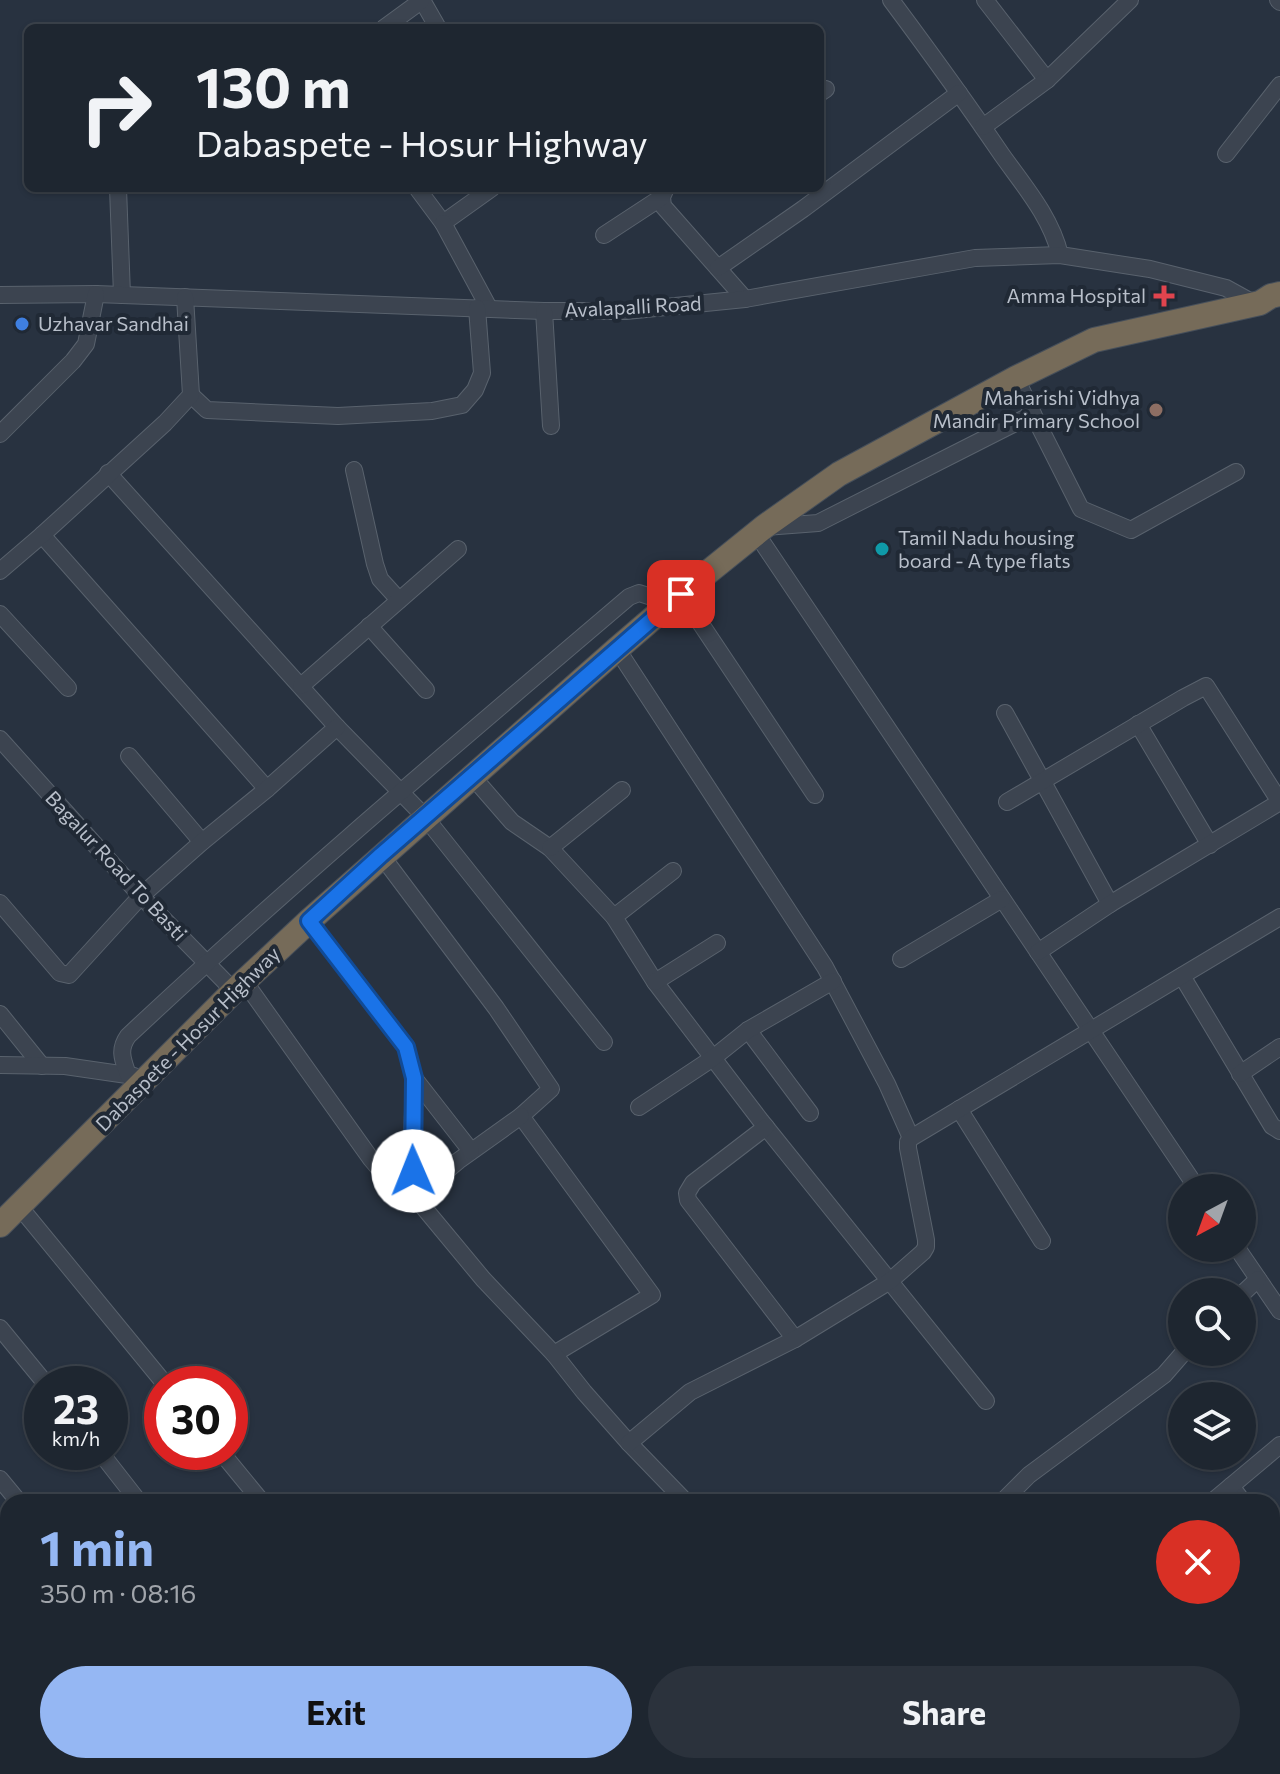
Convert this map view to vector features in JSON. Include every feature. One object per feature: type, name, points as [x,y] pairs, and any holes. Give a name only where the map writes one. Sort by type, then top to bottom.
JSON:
[{"type":"highway","name":"Dabaspete - Hosur Highway","points":[[0,1225],[138,1077],[381,855],[676,598],[760,530],[839,474],[1016,378],[1094,340],[1269,303]]},
{"type":"street","points":[[389,24],[422,0],[436,24]]},
{"type":"street","points":[[891,0],[1037,204],[1055,234],[1060,255]]},
{"type":"street","points":[[985,0],[1047,80]]},
{"type":"street","points":[[983,127],[1047,80],[1130,0]]},
{"type":"street","points":[[1226,154],[1280,85]]},
{"type":"street","points":[[718,268],[959,93]]},
{"type":"street","points":[[118,192],[122,295]]},
{"type":"street","points":[[185,297],[191,395],[207,410],[338,416],[432,411],[462,405],[475,390],[482,373],[483,308],[443,223],[420,192]]},
{"type":"street","points":[[443,223],[486,192]]},
{"type":"street","points":[[664,192],[663,206],[745,299]]},
{"type":"street","points":[[604,235],[664,192]]},
{"type":"street","name":"Avalapalli Road","points":[[0,295],[96,294],[544,311],[626,311],[745,299],[975,258],[1060,255],[1150,269],[1226,288],[1269,303]]},
{"type":"street","points":[[0,434],[86,344],[96,294]]},
{"type":"street","points":[[544,311],[551,426]]},
{"type":"street","points":[[1016,378],[1081,509],[1131,530],[1236,472]]},
{"type":"street","points":[[0,571],[165,423],[191,395]]},
{"type":"street","points":[[1033,414],[818,523],[760,530],[1002,899],[1188,1174]]},
{"type":"street","points":[[354,470],[380,579],[399,600]]},
{"type":"street","points":[[108,473],[337,727],[425,817],[604,1042]]},
{"type":"street","points":[[42,535],[267,789]]},
{"type":"street","points":[[301,686],[458,549]]},
{"type":"street","points":[[138,1077],[121,1051],[128,1036],[206,963],[401,792],[629,597],[639,593],[676,598],[815,795]]},
{"type":"street","points":[[0,614],[68,688]]},
{"type":"street","points":[[369,626],[426,690]]},
{"type":"street","points":[[617,649],[825,967],[887,1084],[911,1138],[908,1148],[926,1247],[890,1281],[795,1339],[690,1392],[629,1443]]},
{"type":"street","points":[[1007,802],[1206,686],[1280,802],[1110,904],[1038,952]]},
{"type":"street","points":[[1005,713],[1110,904]]},
{"type":"street","points":[[1138,724],[1210,845]]},
{"type":"street","points":[[0,903],[60,973],[69,975],[141,896],[337,727]]},
{"type":"street","name":"Bagalur Road To Basti","points":[[0,739],[141,896],[206,963],[239,986],[398,1191],[415,1197],[483,1279],[678,1494]]},
{"type":"street","points":[[129,756],[202,842]]},
{"type":"street","points":[[472,776],[512,822],[550,848],[614,917],[655,982],[766,1127],[986,1401]]},
{"type":"street","points":[[550,848],[622,790]]},
{"type":"street","points":[[381,855],[496,1008],[551,1089],[521,1116],[471,1151],[415,1197]]},
{"type":"street","points":[[614,917],[673,871]]},
{"type":"street","points":[[901,959],[1002,899]]},
{"type":"street","points":[[911,1138],[1280,917]]},
{"type":"street","points":[[309,921],[406,1047],[414,1078],[412,1144],[415,1197]]},
{"type":"street","points":[[655,982],[717,943]]},
{"type":"street","points":[[1182,976],[1272,1126],[1280,1131]]},
{"type":"street","points":[[639,1107],[713,1058],[748,1030],[833,981]]},
{"type":"street","points":[[0,1014],[42,1066]]},
{"type":"street","points":[[748,1030],[810,1113]]},
{"type":"street","points":[[1240,1074],[1280,1047]]},
{"type":"street","points":[[0,1065],[65,1066],[138,1077]]},
{"type":"street","points":[[414,1078],[471,1151]]},
{"type":"street","points":[[959,1109],[1042,1241]]},
{"type":"street","points":[[521,1116],[652,1295],[554,1354]]},
{"type":"street","points":[[766,1127],[693,1183],[687,1193],[688,1200],[795,1339]]},
{"type":"street","points":[[19,1206],[150,1366]]},
{"type":"street","points":[[1246,1262],[1280,1311]]},
{"type":"street","points":[[0,1328],[31,1366]]},
{"type":"street","points":[[1010,1494],[1029,1475],[1164,1375],[1172,1366]]},
{"type":"street","points":[[1222,1494],[1280,1445]]},
{"type":"street","points":[[114,1470],[133,1494]]},
{"type":"street","points":[[236,1470],[255,1494]]},
{"type":"street","points":[[1231,1486],[1237,1494]]},
{"type":"place","name":"Amma Hospital","points":[[1164,296]]},
{"type":"place","name":"Uzhavar Sandhai","points":[[22,324]]},
{"type":"place","name":"Maharishi Vidhya Mandir Primary School","points":[[1156,410]]},
{"type":"place","name":"Tamil Nadu housing board - A type flats","points":[[882,549]]},
{"type":"route","points":[[413,1171],[414,1078],[406,1047],[309,921],[681,594]]}]
